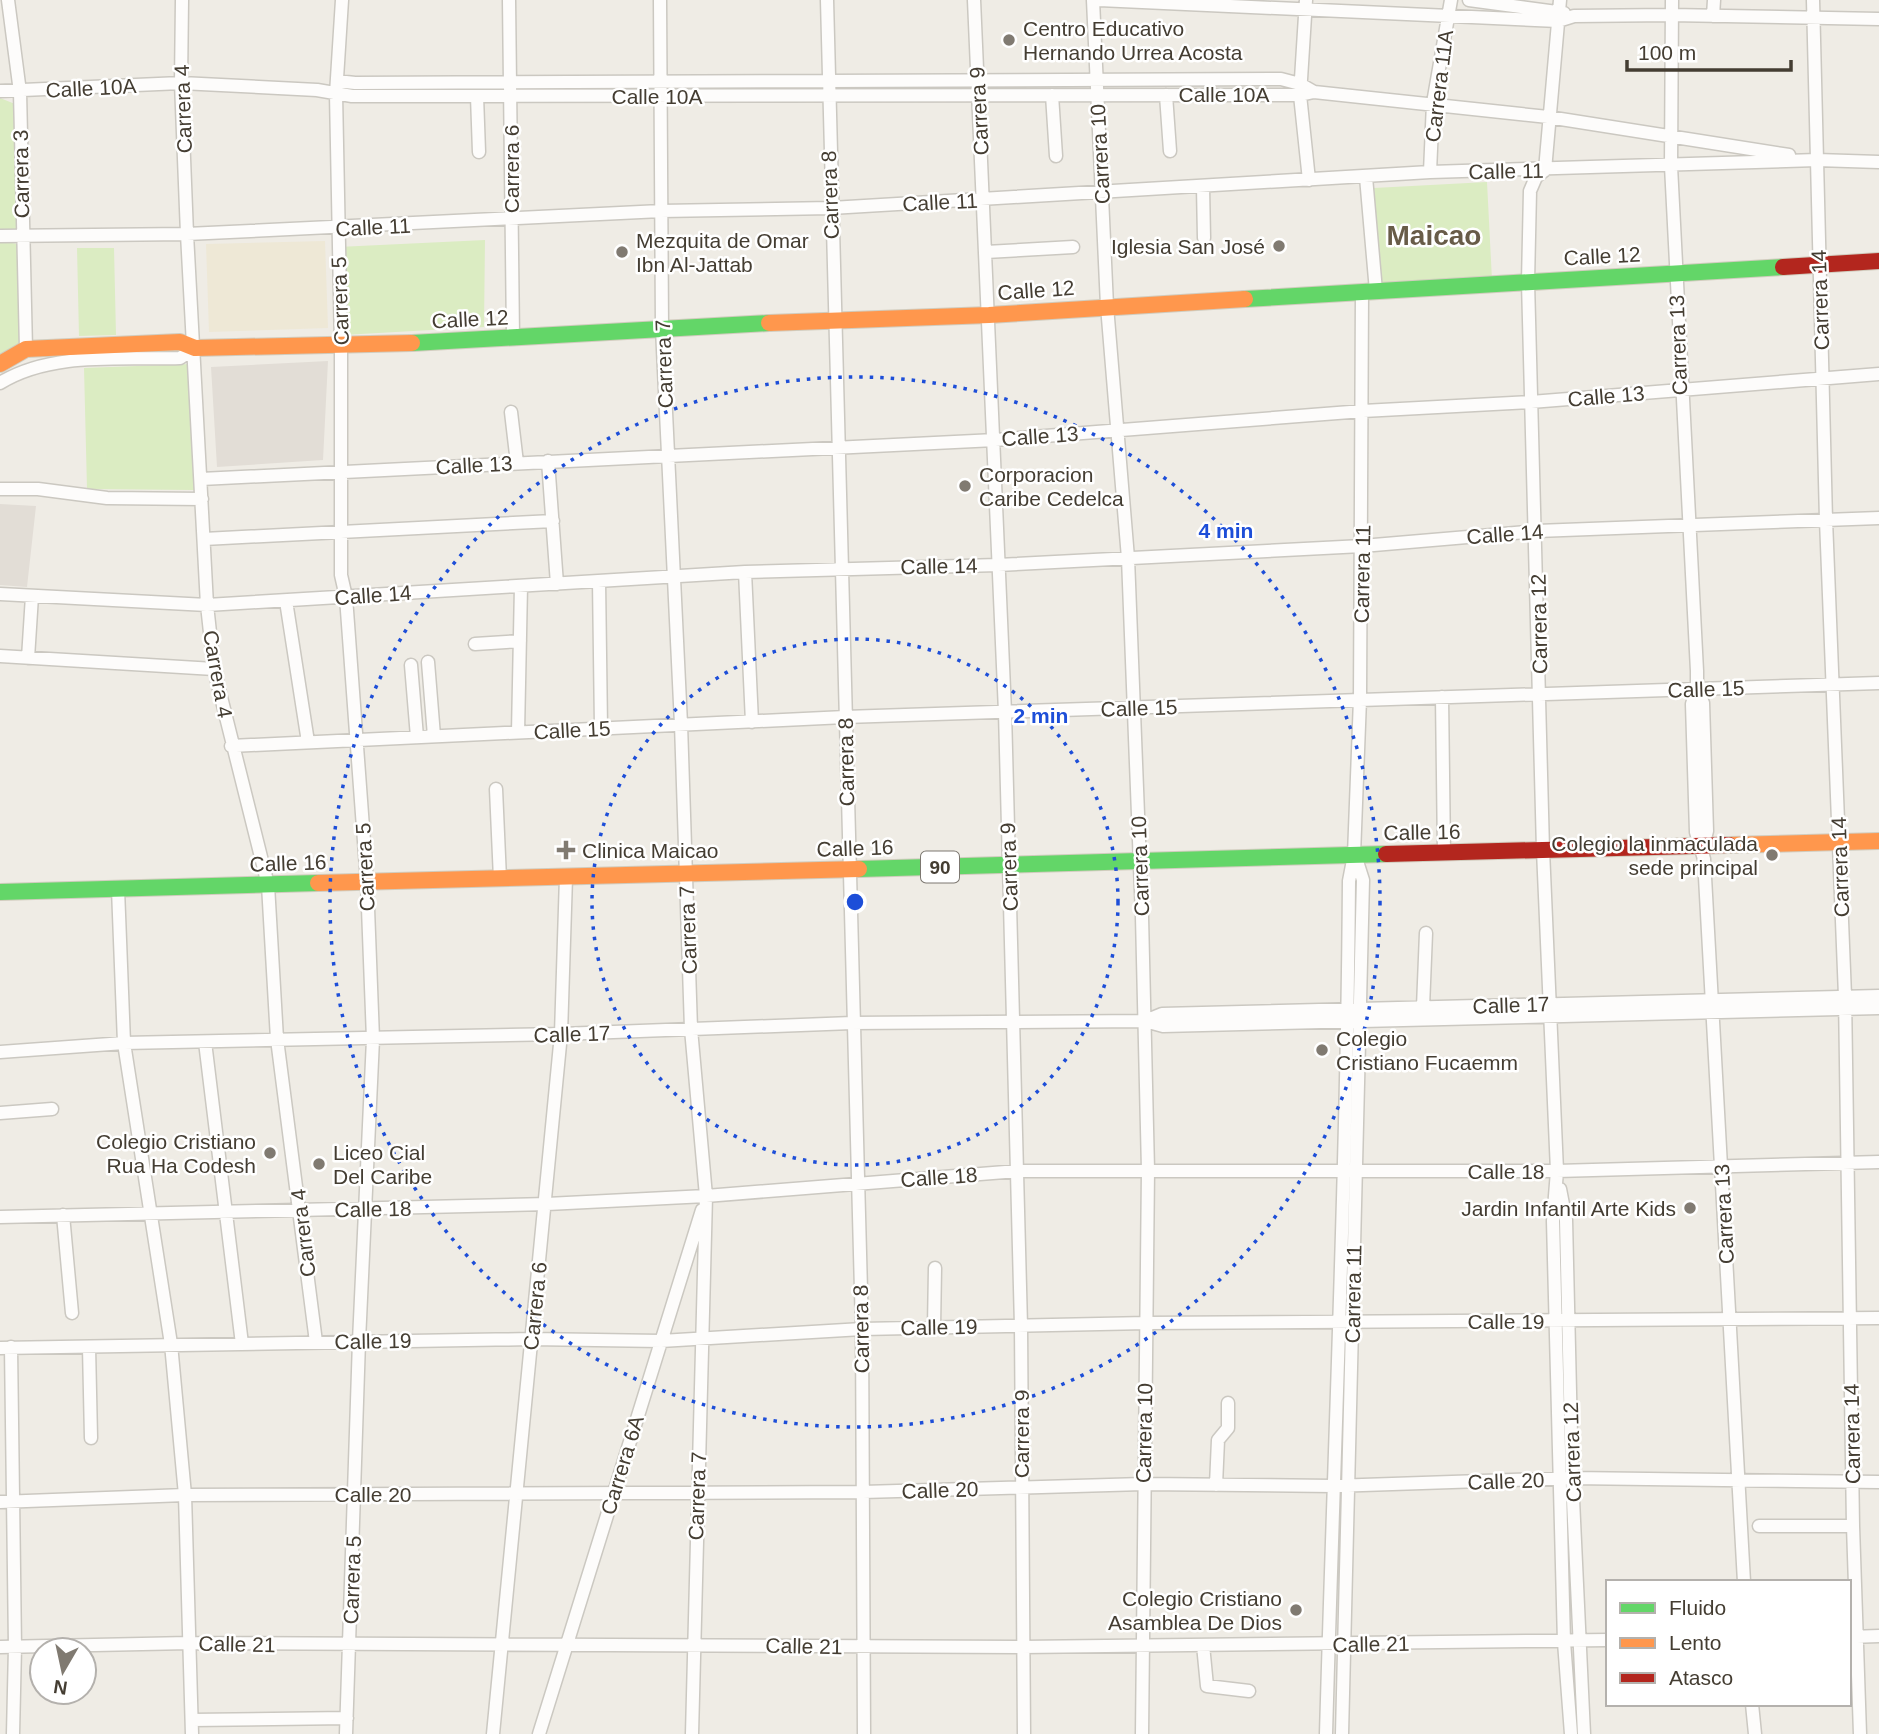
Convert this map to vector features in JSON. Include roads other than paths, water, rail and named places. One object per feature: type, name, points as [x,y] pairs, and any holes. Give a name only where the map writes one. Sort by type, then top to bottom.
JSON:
[{"type":"main road","name":"Calle 12","points":[[0,364],[26,349],[180,342],[195,348],[341,347],[834,319],[989,315],[1879,261]]},
{"type":"main road","name":"Calle 16","points":[[0,892],[1879,841]]},
{"type":"street","name":"Carrera 3","points":[[8,0],[20,92],[26,349]]},
{"type":"street","name":"Carrera 4","points":[[182,0],[181,83],[187,234],[214,668],[231,746],[268,885],[277,1040],[301,1209],[316,1342]]},
{"type":"street","name":"Carrera 5","points":[[342,0],[336,94],[341,347],[341,575],[346,597],[358,740],[373,1039],[364,1210],[346,1734]]},
{"type":"street","name":"Carrera 6","points":[[509,0],[513,337]]},
{"type":"street","name":"Carrera 7","points":[[660,0],[662,329],[681,724],[691,1029],[706,1196],[696,1492],[692,1734]]},
{"type":"street","name":"Carrera 8","points":[[827,0],[827,97],[862,1329],[861,1646],[864,1734]]},
{"type":"street","name":"Carrera 9","points":[[974,0],[976,96],[984,200],[995,440],[1014,1023],[1021,1326],[1024,1734]]},
{"type":"street","name":"Carrera 10","points":[[1093,0],[1107,306],[1115,431],[1128,558],[1145,1021],[1148,1170],[1142,1734]]},
{"type":"street","points":[[1099,0],[1306,5],[1448,16],[1559,11]]},
{"type":"street","name":"Carrera 11A","points":[[1430,172],[1433,103],[1451,0]]},
{"type":"street","points":[[1469,0],[1559,11],[1574,16],[1879,19]]},
{"type":"street","name":"Carrera 13","points":[[1672,0],[1671,166],[1680,390],[1697,689],[1703,703],[1707,831],[1703,846],[1744,1580]]},
{"type":"street","points":[[1713,16],[1714,0]]},
{"type":"street","name":"Carrera 14","points":[[1813,0],[1826,520],[1845,1002],[1853,1482],[1852,1637],[1860,1734]]},
{"type":"street","points":[[1306,5],[1300,89],[1309,180]]},
{"type":"street","name":"Carrera 12","points":[[1559,11],[1545,170],[1536,177],[1530,191],[1528,282],[1537,531],[1543,850],[1557,1171],[1553,1221],[1555,1321],[1581,1642],[1584,1734]]},
{"type":"street","name":"Calle 10A","points":[[337,80],[510,90],[660,89],[827,80],[1280,79],[1300,89],[1314,92],[1548,117],[1817,160]]},
{"type":"street","name":"Calle 10A","points":[[0,91],[181,83],[317,90],[336,94],[477,96],[510,90]]},
{"type":"street","name":"Calle 10A","points":[[660,89],[827,97],[1166,95],[1300,89]]},
{"type":"street","points":[[1052,95],[1056,156]]},
{"type":"street","points":[[1166,95],[1170,150]]},
{"type":"street","points":[[477,96],[479,152]]},
{"type":"street","name":"Calle 11","points":[[0,236],[338,229],[661,211],[831,208],[1430,172],[1817,160],[1879,162]]},
{"type":"street","name":"Carrera 11","points":[[1342,1734],[1352,1321],[1354,1015],[1349,881],[1354,855],[1360,699],[1363,411],[1369,291],[1366,177]]},
{"type":"street","points":[[1203,187],[1204,238]]},
{"type":"street","points":[[986,252],[1073,247]]},
{"type":"street","name":"Calle 12","points":[[3,379],[30,368],[54,363],[180,358],[195,348]]},
{"type":"street","name":"Calle 13","points":[[201,479],[837,445],[995,440],[1879,374]]},
{"type":"street","points":[[511,412],[517,463]]},
{"type":"street","points":[[548,461],[557,584]]},
{"type":"street","points":[[0,488],[38,489],[107,498],[202,499]]},
{"type":"street","name":"Calle 14","points":[[0,594],[208,605],[745,572],[998,565],[1362,546],[1537,531],[1879,518]]},
{"type":"street","points":[[204,539],[553,521]]},
{"type":"street","points":[[745,572],[752,722]]},
{"type":"street","points":[[599,582],[601,728]]},
{"type":"street","points":[[518,732],[521,586]]},
{"type":"street","points":[[28,658],[32,596]]},
{"type":"street","points":[[286,601],[308,742]]},
{"type":"street","points":[[475,644],[520,641]]},
{"type":"street","points":[[0,656],[214,668]]},
{"type":"street","points":[[428,662],[434,736]]},
{"type":"street","points":[[411,665],[416,737]]},
{"type":"street","name":"Calle 15","points":[[231,746],[845,717],[1879,683]]},
{"type":"street","points":[[1442,697],[1444,853]]},
{"type":"street","points":[[496,789],[500,878]]},
{"type":"street","name":"Carrera 6","points":[[493,1734],[514,1495],[547,1204],[561,1034],[566,877]]},
{"type":"street","points":[[118,889],[124,1043],[171,1345],[186,1495],[192,1734]]},
{"type":"street","points":[[1423,1007],[1426,933]]},
{"type":"street","name":"Calle 17","points":[[0,1052],[124,1043],[561,1034],[852,1023],[1145,1021],[1163,1026],[1354,1015],[1845,1002],[1879,996]]},
{"type":"street","name":"Calle 17","points":[[1845,1002],[1879,1008]]},
{"type":"street","name":"Calle 17","points":[[1354,1015],[1423,1007],[1551,1010]]},
{"type":"street","points":[[205,1042],[242,1344]]},
{"type":"street","points":[[0,1113],[52,1109]]},
{"type":"street","name":"Calle 18","points":[[0,1217],[547,1204],[706,1196],[1018,1171],[1557,1171],[1879,1162]]},
{"type":"street","name":"Carrera 12","points":[[1557,1171],[1566,1220],[1570,1321],[1564,1642],[1571,1734]]},
{"type":"street","name":"Carrera 11","points":[[1326,1734],[1337,1321],[1351,1172]]},
{"type":"street","name":"Carrera 6A","points":[[539,1734],[706,1196]]},
{"type":"street","points":[[63,1215],[72,1312]]},
{"type":"street","points":[[934,1327],[935,1268]]},
{"type":"street","name":"Calle 19","points":[[6,1348],[531,1339],[661,1341],[702,1336],[862,1329],[1147,1323],[1879,1318]]},
{"type":"street","points":[[89,1347],[91,1438]]},
{"type":"street","points":[[6,1348],[14,1502],[13,1734]]},
{"type":"street","points":[[1216,1485],[1218,1440],[1228,1428],[1228,1403]]},
{"type":"street","name":"Calle 20","points":[[0,1502],[186,1495],[613,1495],[863,1492],[1143,1484],[1333,1486],[1566,1479],[1879,1482]]},
{"type":"street","points":[[1759,1526],[1853,1526]]},
{"type":"street","points":[[1852,1637],[1879,1636]]},
{"type":"street","name":"Calle 21","points":[[0,1647],[189,1643],[351,1646],[693,1644],[1023,1647],[1606,1640]]},
{"type":"street","points":[[1203,1645],[1207,1686],[1248,1691]]},
{"type":"street","points":[[1752,1706],[1755,1734]]},
{"type":"street","points":[[192,1720],[347,1718]]},
{"type":"place","name":"Centro Educativo Hernando Urrea Acosta","points":[[1009,40]]},
{"type":"place","name":"Iglesia San José","points":[[1279,246]]},
{"type":"place","name":"Mezquita de Omar Ibn Al-Jattab","points":[[622,252]]},
{"type":"place","name":"Corporacion Caribe Cedelca","points":[[965,486]]},
{"type":"place","name":"Clinica Maicao","points":[[566,850]]},
{"type":"place","name":"Colegio la inmaculada sede principal","points":[[1772,855]]},
{"type":"place","name":"Colegio Cristiano Fucaemm","points":[[1322,1050]]},
{"type":"place","name":"Colegio Cristiano Rua Ha Codesh","points":[[270,1153]]},
{"type":"place","name":"Liceo Cial Del Caribe","points":[[319,1164]]},
{"type":"place","name":"Jardin Infantil Arte Kids","points":[[1690,1208]]},
{"type":"place","name":"Colegio Cristiano Asamblea De Dios","points":[[1296,1610]]},
{"type":"district","name":"Maicao","points":[[1434,235]]}]
